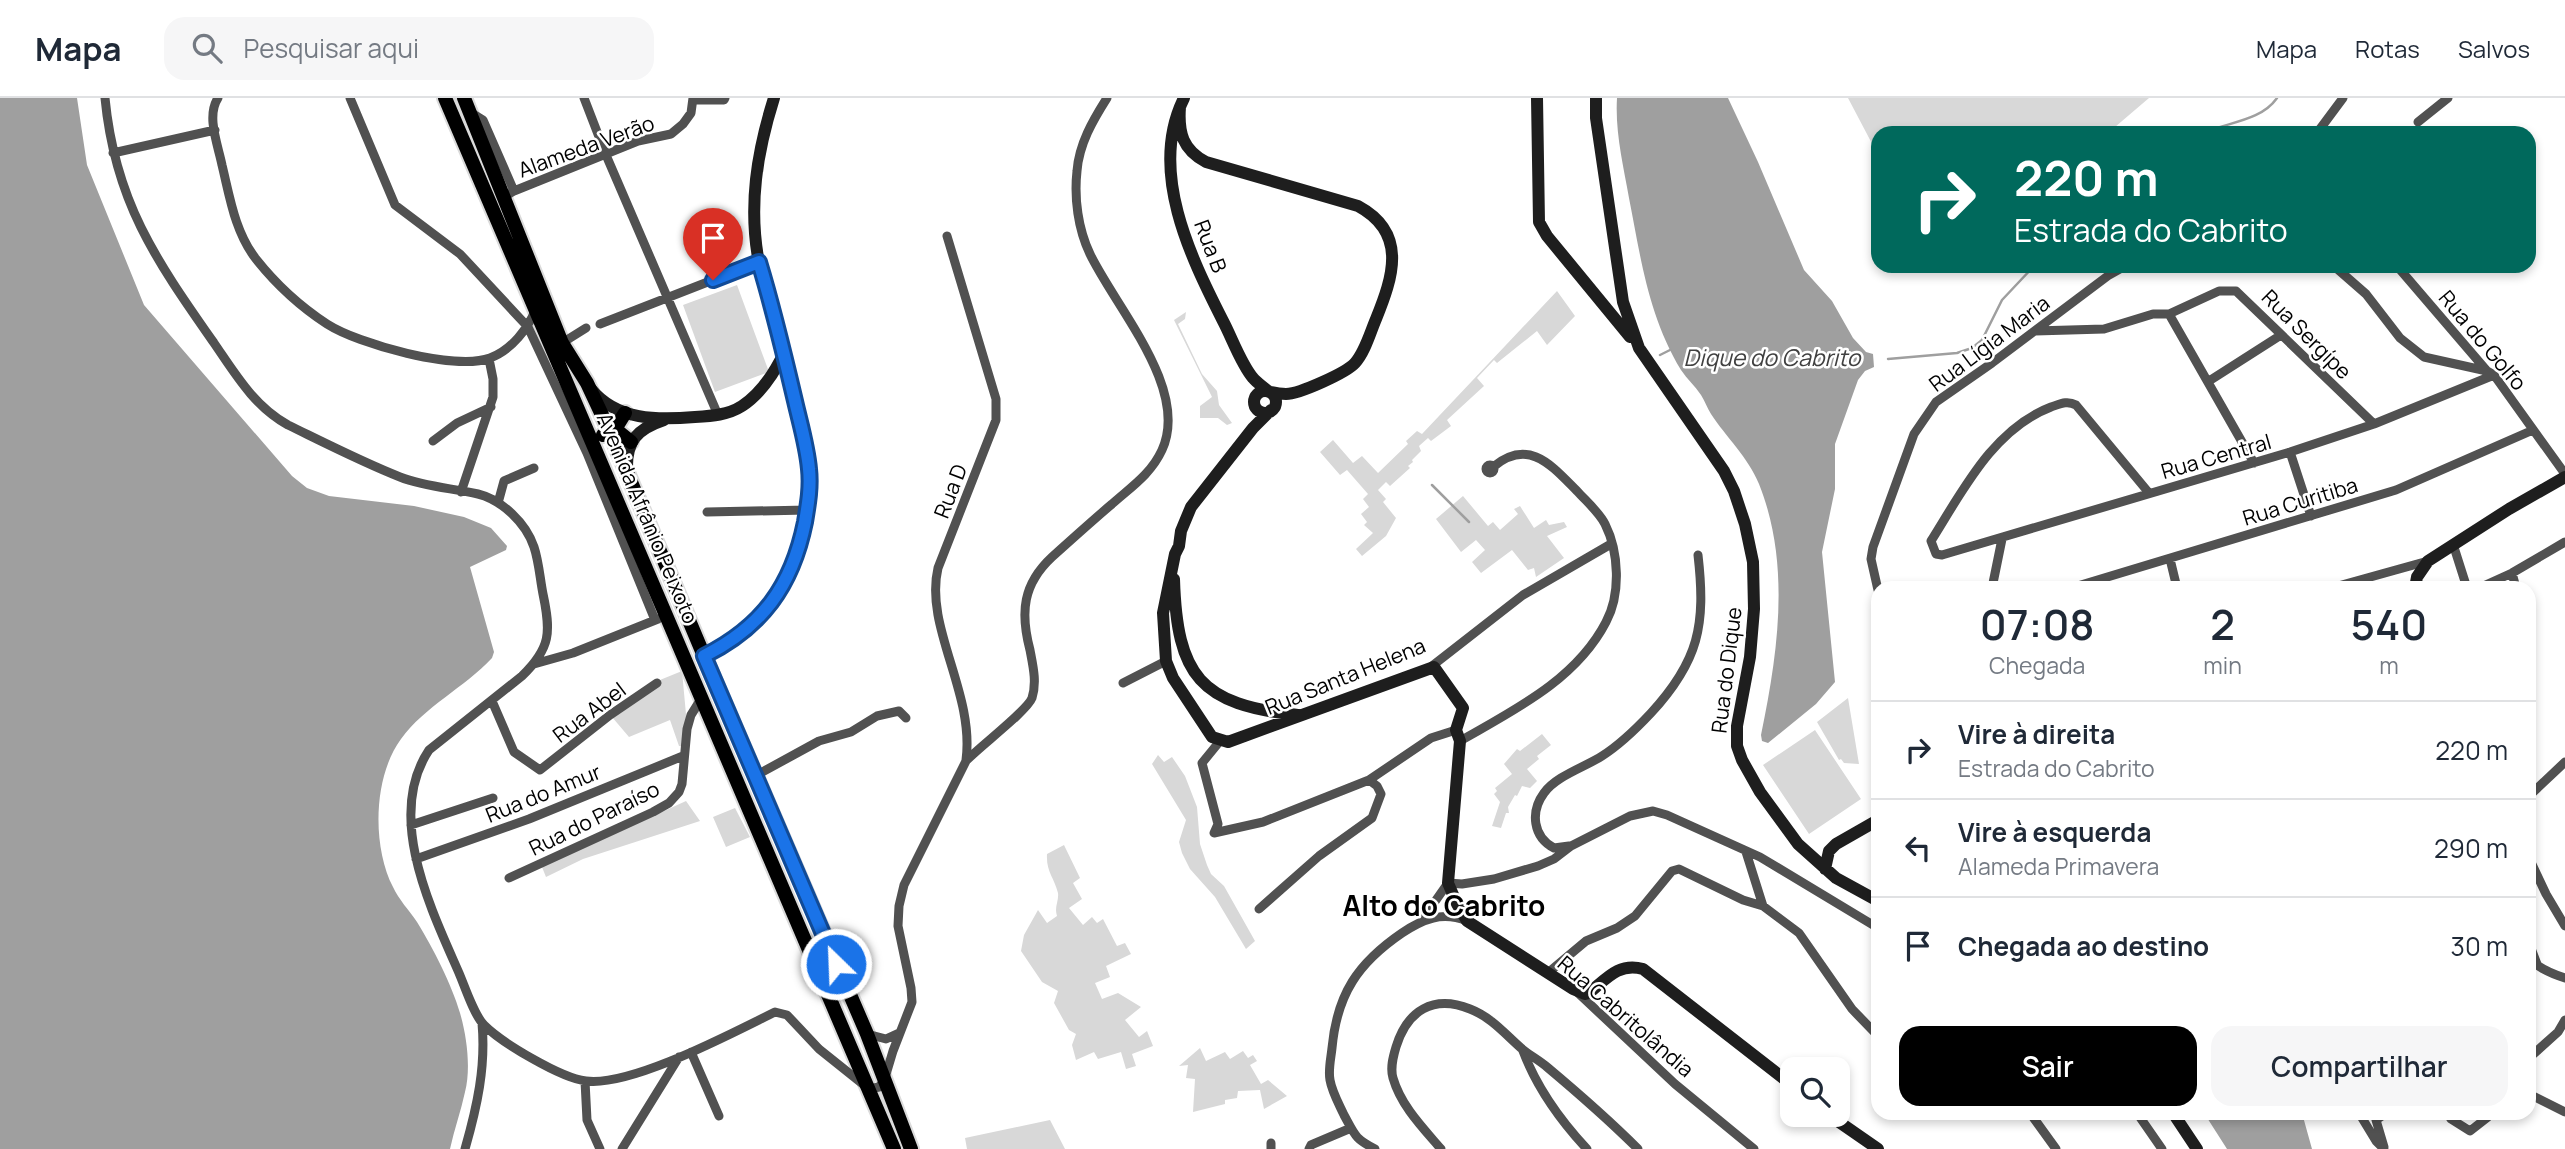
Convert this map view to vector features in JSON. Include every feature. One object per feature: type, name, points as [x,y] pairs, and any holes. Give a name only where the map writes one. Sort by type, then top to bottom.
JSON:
[{"type":"main road","name":"Avenida Afrânio Peixoto","points":[[445,98],[592,440],[661,618],[701,699],[894,1149]]},
{"type":"main road","name":"Avenida Afrânio Peixoto","points":[[464,98],[509,194],[562,343],[613,430],[627,473],[867,1034],[911,1149]]},
{"type":"main road","points":[[592,440],[613,430],[625,413]]},
{"type":"main road","points":[[613,430],[631,442]]},
{"type":"street","points":[[105,98],[113,153],[130,205],[151,250],[257,403],[288,425],[377,467],[412,481],[478,494],[498,503],[522,527],[534,548],[548,630],[545,646],[534,664],[428,752],[415,784],[411,825],[416,859],[434,916],[482,1023],[484,1044],[480,1096],[465,1149]]},
{"type":"street","points":[[218,98],[213,112],[215,130],[236,223],[244,241],[257,260],[305,309],[329,325],[355,339],[375,345],[439,358],[489,359],[528,327],[536,309]]},
{"type":"street","points":[[350,98],[396,205],[460,254],[528,327],[661,618],[573,653],[534,664]]},
{"type":"street","points":[[584,98],[718,415]]},
{"type":"street","points":[[704,656],[747,629],[770,605],[790,572],[801,541],[807,510],[809,468],[785,351],[759,262],[755,213],[755,183],[762,137],[774,98]]},
{"type":"street","points":[[482,1023],[512,1046],[570,1077],[601,1082],[679,1058],[775,1012],[781,1012],[819,1049],[869,1088],[878,1087],[884,1081],[912,996],[898,926],[901,895],[918,854],[966,761],[1026,707],[1032,697],[1034,670],[1024,615],[1026,598],[1035,575],[1052,556],[1146,476],[1161,451],[1167,434],[1169,412],[1161,379],[1090,254],[1079,220],[1076,186],[1079,159],[1092,124],[1107,98]]},
{"type":"street","points":[[1537,98],[1537,216],[1547,236],[1639,348]]},
{"type":"street","name":"Rua do Dique","points":[[1596,98],[1596,118],[1625,310],[1639,348],[1724,471],[1745,524],[1753,562],[1754,609],[1750,657],[1737,726],[1737,746],[1760,792],[1798,844],[1849,887],[1871,898]]},
{"type":"street","points":[[2322,126],[2343,98]]},
{"type":"street","points":[[2418,122],[2448,98]]},
{"type":"street","points":[[694,99],[724,99]]},
{"type":"street","name":"Alameda Verão","points":[[509,194],[638,141],[671,134],[691,113],[694,99]]},
{"type":"street","points":[[1182,103],[1181,136],[1190,152],[1198,158],[1358,206],[1375,218],[1390,241],[1393,263],[1386,294],[1357,360],[1343,371],[1288,394],[1253,428],[1191,507],[1181,531],[1165,602],[1162,630],[1166,661],[1183,696],[1212,737],[1220,741],[1203,761],[1218,824],[1214,833],[1242,829],[1293,812],[1369,780],[1431,738],[1458,736],[1540,693],[1586,653],[1606,621],[1616,597],[1616,570],[1606,526],[1554,467],[1539,458],[1522,453],[1504,458],[1493,467]]},
{"type":"street","name":"Rua B","points":[[1182,103],[1172,127],[1170,152],[1180,224],[1204,284],[1252,377],[1270,392]]},
{"type":"street","points":[[113,153],[215,130]]},
{"type":"street","name":"Rua D","points":[[947,236],[987,367],[997,410],[996,420],[938,568],[935,587],[940,620],[964,709],[968,735],[966,761]]},
{"type":"street","points":[[600,324],[759,262]]},
{"type":"street","name":"Rua Lígia Maria","points":[[1876,581],[1871,553],[1917,429],[1940,398],[1992,363],[2113,273]]},
{"type":"street","points":[[2342,273],[2365,294],[2400,338],[2424,357],[2491,373]]},
{"type":"street","name":"Rua do Golfo","points":[[2403,273],[2491,373],[2565,475]]},
{"type":"street","points":[[1597,295],[1620,286]]},
{"type":"street","name":"Rua Sergípe","points":[[2030,333],[2048,329],[2100,329],[2153,314],[2169,314],[2219,291],[2236,291],[2374,424]]},
{"type":"street","points":[[2169,314],[2254,463]]},
{"type":"street","points":[[562,343],[586,328]]},
{"type":"street","points":[[2209,381],[2281,335]]},
{"type":"street","points":[[627,473],[626,453],[631,442],[650,425],[664,420],[718,415],[732,411],[753,397],[777,369],[785,351]]},
{"type":"street","points":[[461,492],[491,407],[494,383],[489,359]]},
{"type":"street","name":"Rua Central","points":[[2149,494],[2076,405],[2065,402],[2042,410],[2013,428],[1987,457],[1931,541],[1934,551],[1942,555],[2002,539],[2076,514],[2149,494],[2254,463],[2374,424],[2491,373]]},
{"type":"street","points":[[1252,377],[1255,403],[1253,428]]},
{"type":"street","points":[[587,383],[605,402],[625,413],[664,420]]},
{"type":"street","points":[[1270,392],[1276,399],[1273,409]]},
{"type":"street","points":[[1255,403],[1258,394],[1288,394]]},
{"type":"street","points":[[1255,403],[1261,411],[1273,409]]},
{"type":"street","points":[[433,441],[457,423],[491,407]]},
{"type":"street","name":"Rua Curitiba","points":[[2095,581],[2396,490],[2533,430]]},
{"type":"street","points":[[2290,452],[2311,516]]},
{"type":"street","points":[[498,503],[504,481],[534,468]]},
{"type":"street","points":[[2356,581],[2428,561],[2565,475]]},
{"type":"street","points":[[707,512],[807,510]]},
{"type":"street","points":[[1993,581],[2002,539]]},
{"type":"street","points":[[2494,581],[2565,542]]},
{"type":"street","name":"Rua Santa Helena","points":[[1220,741],[1228,742],[1432,666],[1523,595],[1611,544]]},
{"type":"street","points":[[2453,544],[2466,581]]},
{"type":"street","points":[[1571,846],[1554,848],[1539,835],[1535,822],[1539,801],[1552,785],[1601,757],[1627,738],[1667,695],[1685,669],[1694,652],[1700,624],[1698,555]]},
{"type":"street","points":[[2170,559],[2175,581]]},
{"type":"street","points":[[2416,581],[2428,561]]},
{"type":"street","points":[[1174,565],[1183,652],[1209,690],[1252,709],[1301,716]]},
{"type":"street","points":[[2512,573],[2514,581]]},
{"type":"street","points":[[1162,630],[1179,629]]},
{"type":"street","points":[[1123,683],[1166,661]]},
{"type":"street","points":[[1432,666],[1463,705],[1458,736],[1448,883],[1467,921]]},
{"type":"street","name":"Rua Abel","points":[[492,701],[514,752],[538,770],[657,683]]},
{"type":"street","name":"Rua do Paraíso","points":[[509,878],[669,803],[682,784],[683,756],[689,722],[701,699]]},
{"type":"street","points":[[755,776],[819,741],[851,732],[877,716],[899,711],[906,718]]},
{"type":"street","name":"Rua do Amur","points":[[416,859],[529,819],[683,756]]},
{"type":"street","points":[[2536,789],[2565,762]]},
{"type":"street","points":[[1259,909],[1319,856],[1373,818],[1381,794],[1377,786],[1369,780]]},
{"type":"street","points":[[411,825],[493,798]]},
{"type":"street","points":[[1448,883],[1462,884],[1503,877],[1554,859],[1571,846],[1630,816],[1648,811],[1667,815],[1760,857],[1871,924]]},
{"type":"street","points":[[1825,869],[1829,851],[1836,844],[1871,824]]},
{"type":"street","points":[[1798,844],[1836,844]]},
{"type":"street","points":[[1746,852],[1763,906]]},
{"type":"street","points":[[1549,972],[1586,941],[1617,928],[1635,916],[1675,869],[1683,870],[1743,900],[1763,906],[1798,933],[1852,1009],[1871,1028]]},
{"type":"street","points":[[2536,873],[2565,926]]},
{"type":"street","points":[[1375,1149],[1359,1145],[1335,1097],[1330,1080],[1338,1008],[1352,981],[1373,957],[1422,920],[1448,883]]},
{"type":"street","points":[[1422,920],[1446,916],[1467,921]]},
{"type":"street","name":"Rua Cabritolândia","points":[[1467,921],[1573,989],[1675,1084],[1754,1149]]},
{"type":"street","points":[[1573,989],[1587,994],[1618,969],[1628,966],[1643,969],[1780,1076]]},
{"type":"street","points":[[2536,966],[2550,970],[2565,979]]},
{"type":"street","points":[[1441,1149],[1410,1111],[1393,1077],[1393,1057],[1406,1023],[1419,1011],[1430,1007],[1461,1006],[1487,1018],[1544,1064],[1638,1149]]},
{"type":"street","points":[[2536,1052],[2558,1032],[2565,1020]]},
{"type":"street","points":[[867,1034],[886,1039],[899,1033]]},
{"type":"street","points":[[1523,1049],[1531,1072],[1560,1119],[1587,1149]]},
{"type":"street","points":[[691,1052],[719,1116]]},
{"type":"street","points":[[622,1149],[679,1058]]},
{"type":"street","points":[[585,1081],[587,1120],[600,1149]]},
{"type":"street","points":[[2536,1099],[2565,1112]]},
{"type":"street","points":[[2035,1120],[2056,1149]]},
{"type":"street","points":[[2142,1120],[2162,1149]]},
{"type":"street","points":[[2178,1120],[2197,1149]]},
{"type":"street","points":[[2363,1120],[2384,1149]]},
{"type":"street","points":[[2376,1120],[2384,1149]]},
{"type":"street","points":[[2454,1120],[2463,1128],[2472,1130],[2484,1120]]},
{"type":"street","points":[[1846,1127],[1878,1149]]},
{"type":"street","points":[[1309,1149],[1311,1145],[1351,1128]]},
{"type":"shaded area","points":[[1848,98],[2149,98],[2116,126],[1871,126],[1871,142]]},
{"type":"shaded area","points":[[737,285],[769,372],[715,392],[683,305]]},
{"type":"shaded area","points":[[1557,291],[1575,316],[1547,345],[1537,331],[1497,363],[1494,360],[1477,378],[1484,386],[1447,420],[1451,426],[1431,441],[1428,438],[1419,446],[1421,451],[1408,466],[1410,468],[1390,486],[1386,482],[1378,490],[1386,499],[1383,502],[1396,518],[1386,536],[1362,556],[1356,549],[1373,533],[1364,525],[1367,522],[1361,514],[1369,507],[1363,499],[1368,494],[1347,470],[1340,475],[1320,452],[1333,440],[1353,463],[1362,456],[1378,473],[1408,444],[1406,441],[1417,431],[1422,434]]},
{"type":"shaded area","points":[[1186,312],[1185,319],[1178,324],[1202,374],[1217,391],[1219,405],[1232,423],[1227,425],[1218,418],[1200,418],[1200,406],[1212,397],[1174,320]]},
{"type":"shaded area","points":[[1463,496],[1488,526],[1493,522],[1500,530],[1518,514],[1514,509],[1520,506],[1534,528],[1546,520],[1549,525],[1564,522],[1567,527],[1547,536],[1564,558],[1536,577],[1534,568],[1528,570],[1512,550],[1481,573],[1472,562],[1485,550],[1476,540],[1461,552],[1436,519]]},
{"type":"shaded area","points":[[682,671],[689,747],[679,746],[670,720],[629,737],[612,717],[655,682]]},
{"type":"shaded area","points":[[1848,698],[1859,764],[1839,760],[1817,722]]},
{"type":"shaded area","points":[[1815,730],[1861,799],[1809,834],[1763,765]]},
{"type":"shaded area","points":[[1542,734],[1551,745],[1537,756],[1539,759],[1527,769],[1537,781],[1530,788],[1522,786],[1517,796],[1515,795],[1501,828],[1492,826],[1500,802],[1494,794],[1497,791],[1495,788],[1512,774],[1504,764],[1517,749],[1520,751]]},
{"type":"shaded area","points":[[1158,755],[1164,762],[1172,757],[1185,776],[1197,807],[1200,844],[1207,865],[1211,874],[1224,886],[1255,941],[1246,949],[1215,897],[1190,869],[1182,853],[1179,842],[1186,820],[1152,764]]},
{"type":"shaded area","points":[[686,801],[700,821],[583,859],[546,877],[542,867]]},
{"type":"shaded area","points":[[735,808],[750,837],[726,847],[713,817]]},
{"type":"shaded area","points":[[1064,845],[1080,878],[1073,883],[1082,899],[1069,908],[1083,925],[1092,917],[1097,923],[1103,919],[1117,946],[1125,943],[1131,954],[1106,966],[1110,977],[1095,983],[1102,999],[1118,993],[1141,1007],[1125,1020],[1139,1037],[1147,1031],[1153,1046],[1132,1054],[1136,1066],[1126,1069],[1121,1052],[1098,1059],[1094,1052],[1076,1060],[1072,1045],[1076,1034],[1069,1030],[1054,1003],[1058,991],[1042,982],[1021,951],[1024,935],[1038,910],[1047,923],[1057,916],[1058,893],[1049,870],[1047,854]]},
{"type":"shaded area","points":[[1200,1048],[1206,1061],[1225,1052],[1230,1059],[1243,1051],[1248,1058],[1253,1055],[1257,1061],[1250,1065],[1261,1084],[1268,1080],[1287,1096],[1264,1109],[1260,1090],[1238,1091],[1237,1098],[1225,1100],[1225,1104],[1193,1112],[1195,1079],[1186,1078],[1188,1065],[1179,1066]]},
{"type":"shaded area","points":[[1050,1120],[1065,1149],[967,1149],[965,1138]]},
{"type":"water","points":[[0,98],[77,98],[87,165],[144,305],[292,476],[307,488],[329,496],[414,506],[464,517],[491,528],[507,546],[506,550],[470,567],[494,652],[492,658],[421,717],[401,739],[385,772],[379,812],[381,852],[386,870],[395,892],[417,922],[442,967],[457,1002],[465,1032],[467,1083],[450,1149],[0,1149]]},
{"type":"water","name":"Dique do Cabrito","points":[[1617,98],[1728,98],[1804,270],[1832,301],[1853,338],[1866,352],[1873,354],[1874,367],[1865,371],[1858,380],[1835,444],[1835,489],[1822,552],[1835,682],[1816,704],[1768,743],[1762,741],[1761,735],[1772,672],[1778,609],[1775,545],[1769,514],[1754,474],[1681,370],[1653,307],[1642,265],[1618,136]]},
{"type":"water","points":[[2208,1120],[2304,1120],[2312,1149],[2227,1149]]},
{"type":"waterway","points":[[2224,126],[2262,112],[2277,98]]},
{"type":"waterway","points":[[1888,359],[1957,353],[1972,348],[1982,340],[2002,300],[2027,273]]},
{"type":"waterway","points":[[1660,355],[1670,350]]},
{"type":"waterway","points":[[1432,485],[1469,522]]},
{"type":"district","name":"Alto do Cabrito","points":[[1444,905]]},
{"type":"route","points":[[713,280],[759,262],[785,351],[805,445],[810,485],[801,541],[790,572],[779,591],[770,605],[747,629],[704,656],[836,964]]}]
